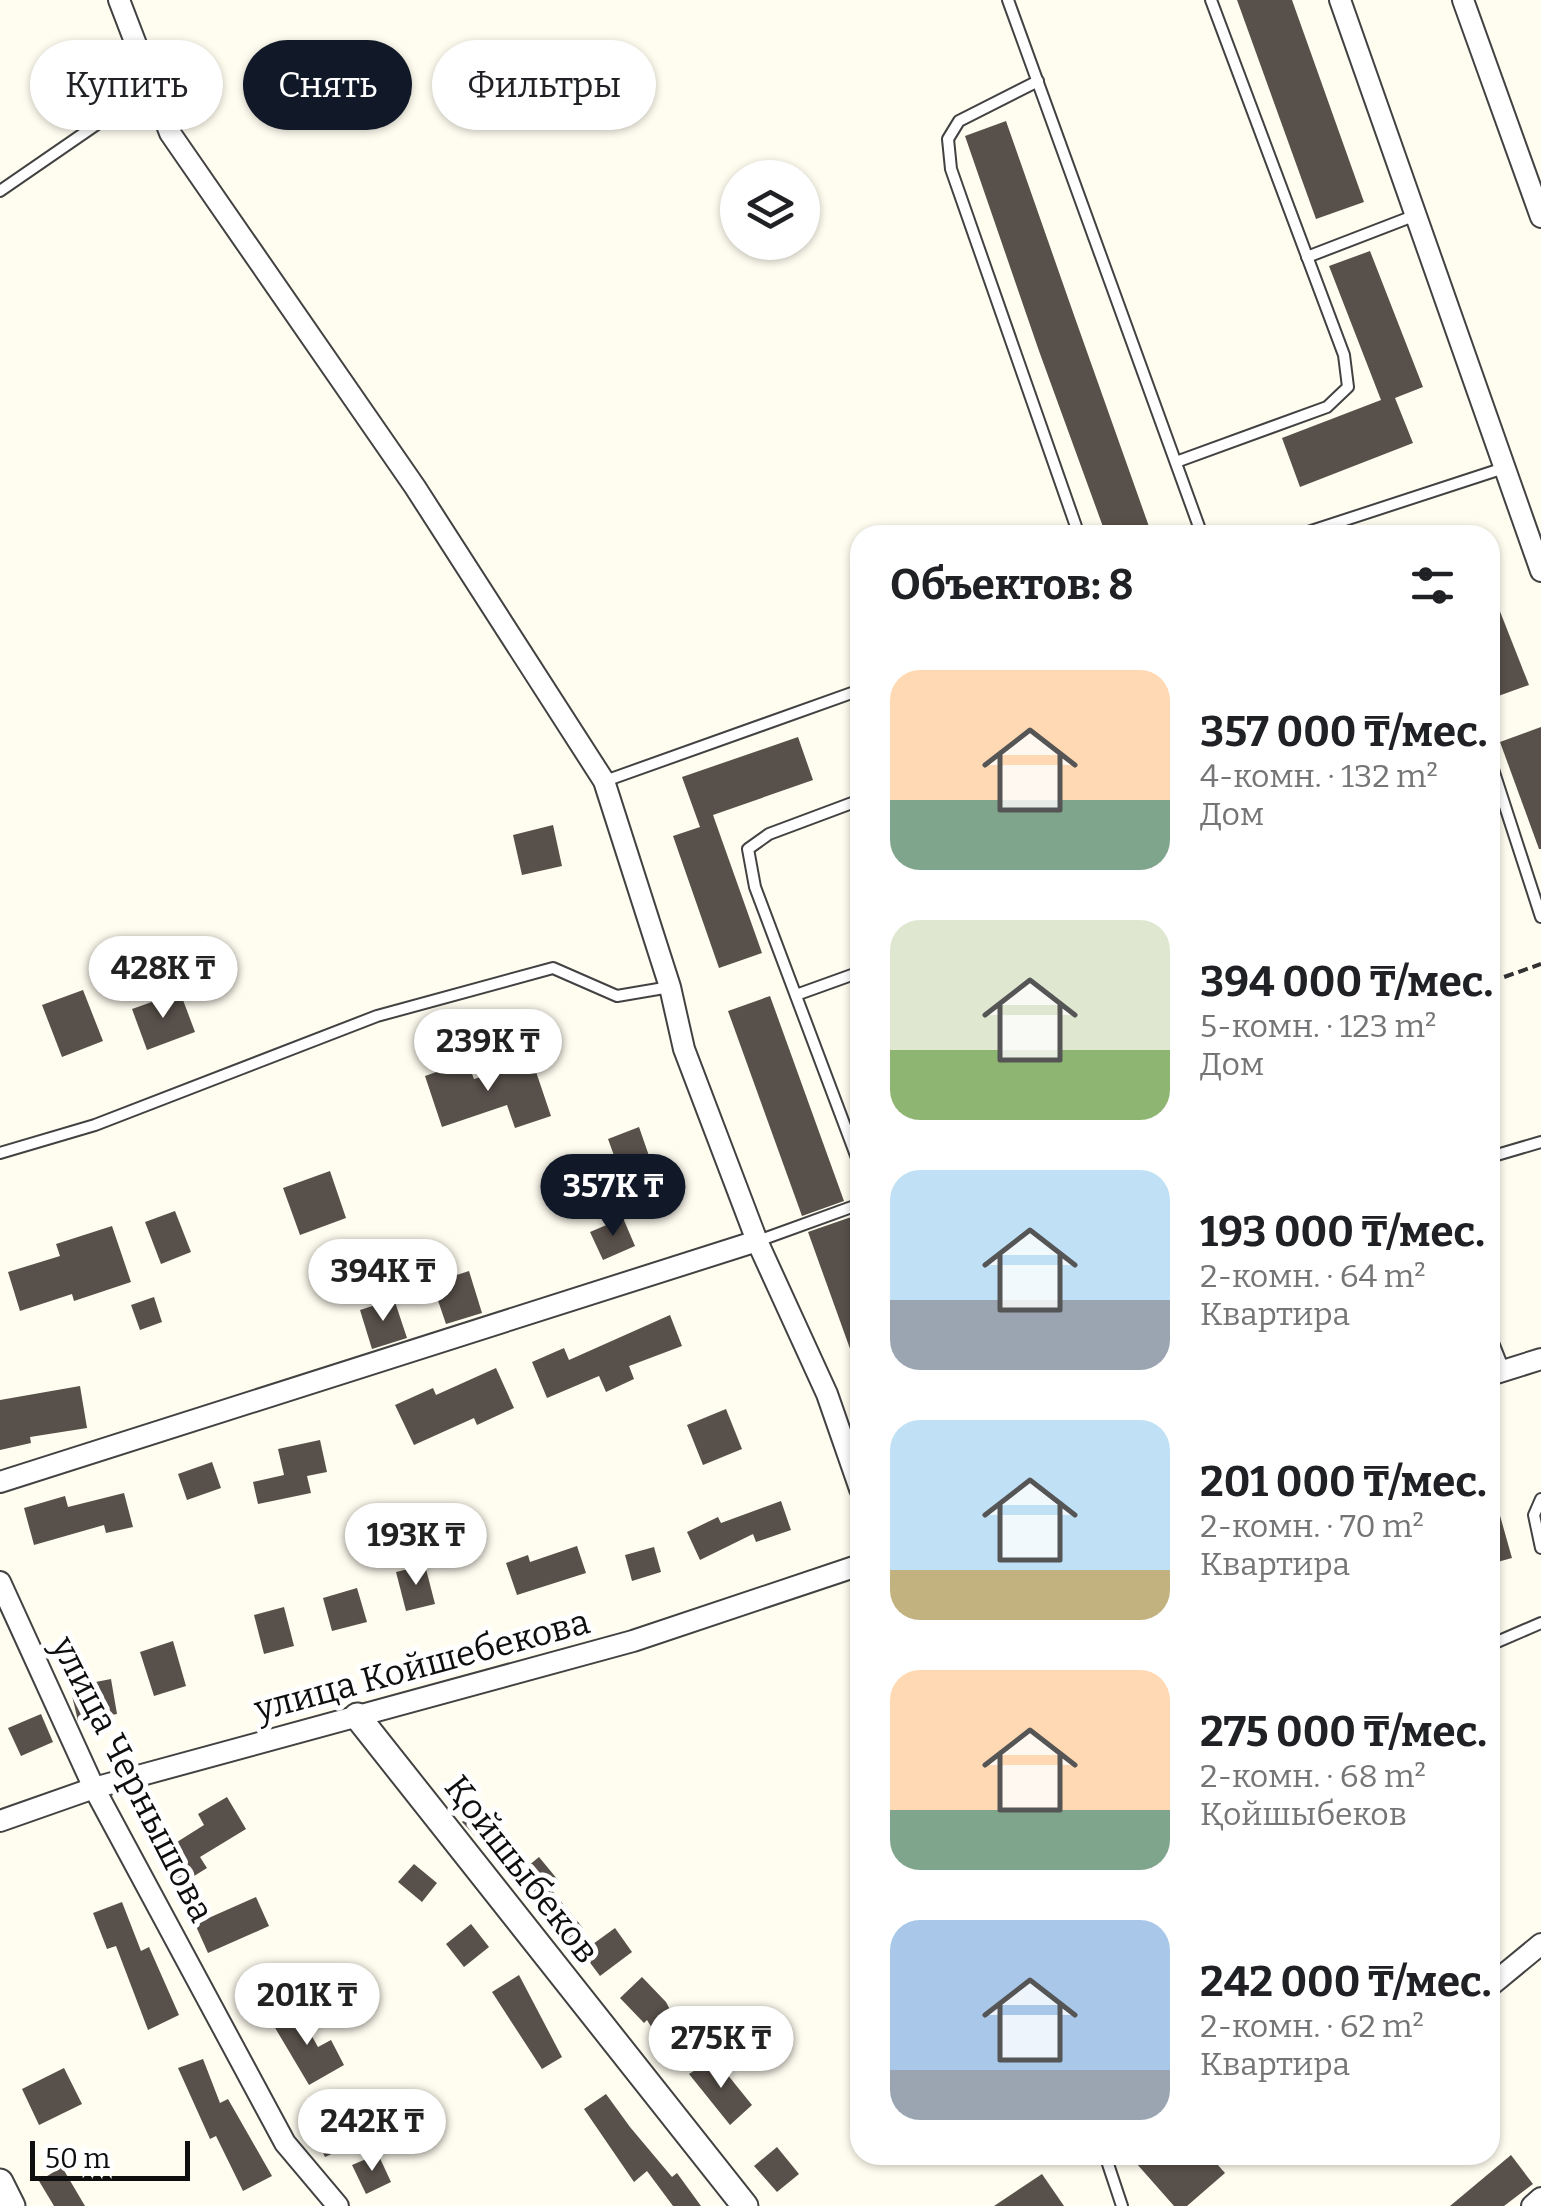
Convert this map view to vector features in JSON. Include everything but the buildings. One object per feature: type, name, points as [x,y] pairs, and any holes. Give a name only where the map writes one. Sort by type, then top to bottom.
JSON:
[{"type":"street","points":[[119,0],[134,40]]},
{"type":"street","points":[[1340,0],[1541,572]]},
{"type":"street","points":[[1463,0],[1539,208]]},
{"type":"street","points":[[168,130],[414,486],[604,781],[670,988],[684,1049],[757,1242],[827,1394],[850,1460]]},
{"type":"street","points":[[0,1482],[757,1242]]},
{"type":"street","points":[[1500,1372],[1541,1359]]},
{"type":"street","name":"улица Койшебекова","points":[[0,1821],[94,1788],[633,1641],[850,1568]]},
{"type":"street","name":"улица Чернышова","points":[[0,1582],[94,1788],[285,2143],[338,2206]]},
{"type":"street","name":"Қойшыбеков","points":[[358,1716],[745,2206]]},
{"type":"street","points":[[1500,1978],[1541,1944]]},
{"type":"street","points":[[0,2182],[12,2206]]},
{"type":"street","points":[[1532,2206],[1541,2198]]},
{"type":"lane","points":[[1008,0],[1198,525]]},
{"type":"lane","points":[[1176,462],[1327,407],[1348,387],[1344,354],[1211,0]]},
{"type":"lane","points":[[1038,81],[958,121],[948,139],[952,169],[1076,525]]},
{"type":"lane","points":[[0,191],[88,130]]},
{"type":"lane","points":[[1308,257],[1416,216]]},
{"type":"lane","points":[[1330,525],[1504,468]]},
{"type":"lane","points":[[604,781],[850,694]]},
{"type":"lane","points":[[1500,791],[1541,918]]},
{"type":"lane","points":[[850,804],[769,834],[748,849],[755,887],[850,1139]]},
{"type":"lane","points":[[0,1153],[95,1126],[376,1016],[553,968],[617,996],[670,988]]},
{"type":"lane","points":[[796,995],[850,976]]},
{"type":"lane","points":[[1500,1154],[1541,1142]]},
{"type":"lane","points":[[757,1242],[850,1208]]},
{"type":"lane","points":[[1541,1499],[1534,1515],[1541,1548]]},
{"type":"lane","points":[[1500,1641],[1541,1623]]},
{"type":"lane","points":[[1108,2165],[1122,2206]]},
{"type":"path","points":[[1500,978],[1541,964]]}]
